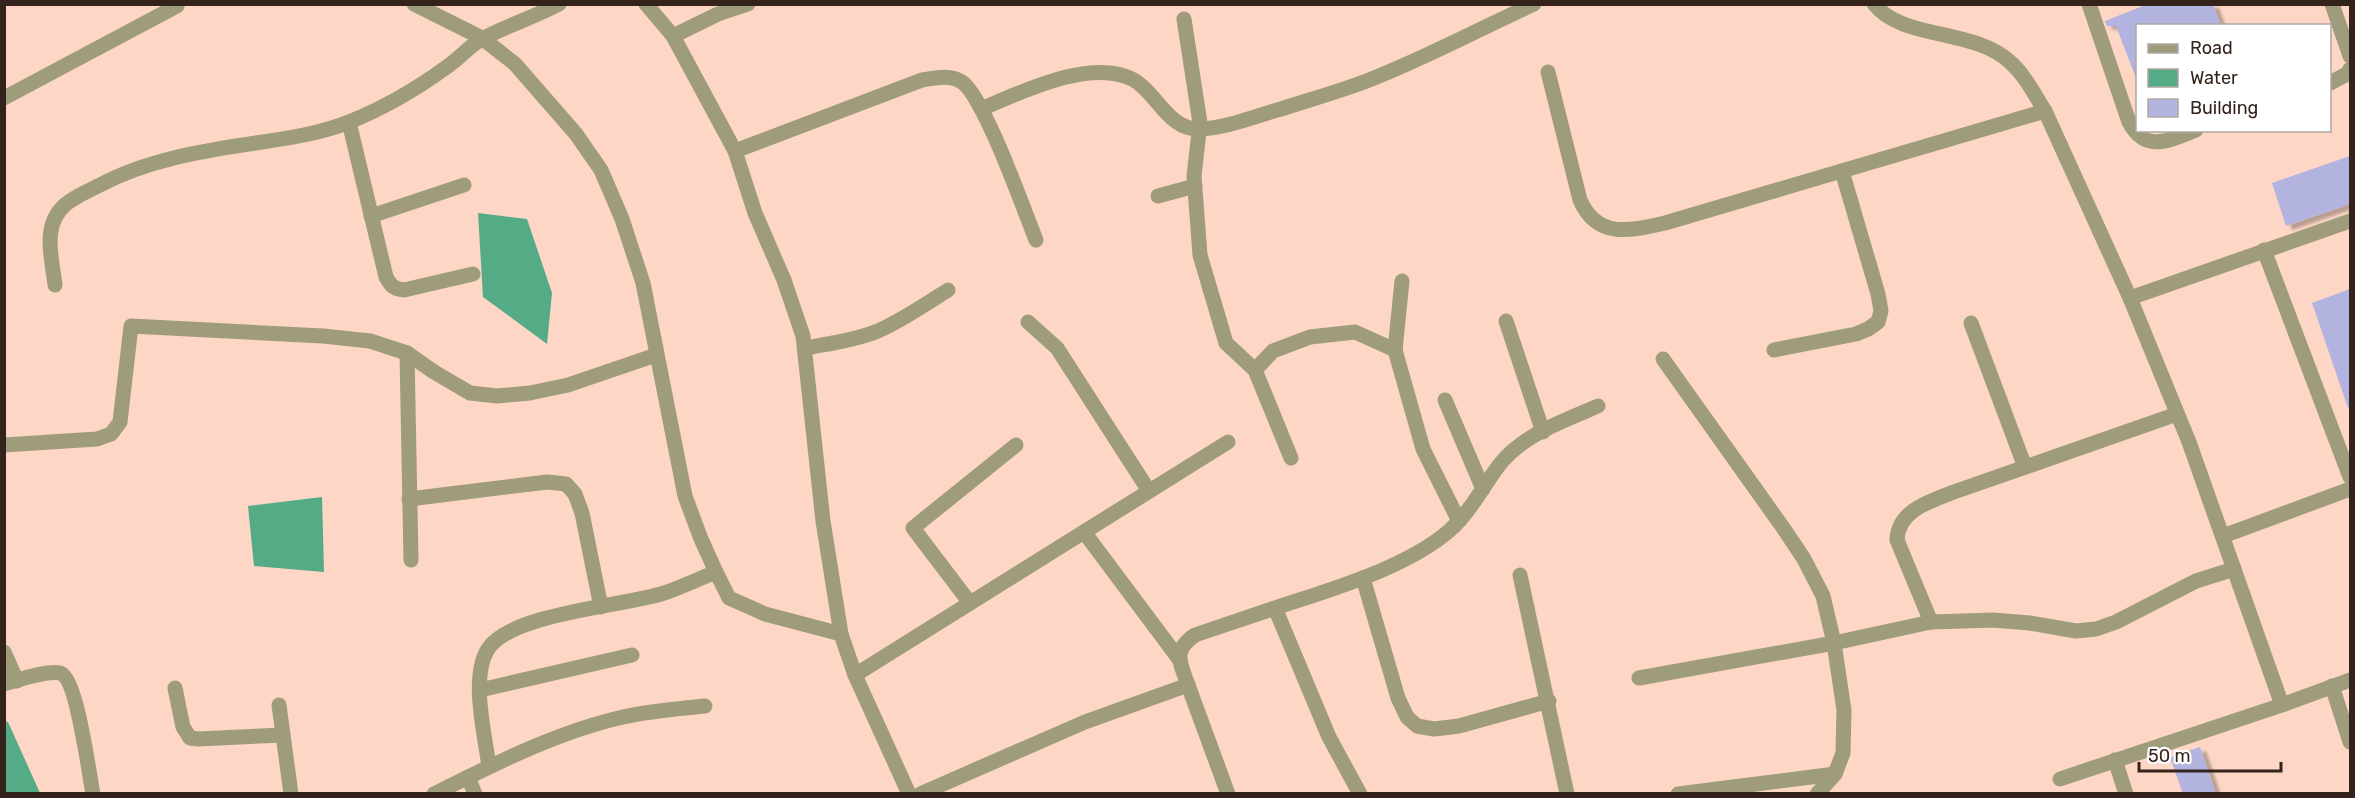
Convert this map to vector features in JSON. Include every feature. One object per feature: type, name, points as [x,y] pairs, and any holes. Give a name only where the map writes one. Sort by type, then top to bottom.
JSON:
[{"type":"street","points":[[414,4],[482,38],[515,64],[576,134],[601,170],[622,219],[643,283],[685,496],[701,539],[729,598],[765,614],[841,634]]},
{"type":"street","points":[[646,4],[673,36],[735,152],[755,213],[784,280],[803,336],[823,520],[841,634],[855,675],[909,794]]},
{"type":"street","points":[[673,36],[718,14],[748,4]]},
{"type":"street","points":[[981,109],[1054,80],[1091,73],[1107,74],[1124,76],[1136,81],[1164,112],[1179,123],[1200,130],[1233,123],[1363,82],[1410,63],[1534,4]]},
{"type":"street","points":[[1874,4],[1889,18],[1972,42],[2009,60],[2045,111],[2130,298],[2177,414],[2223,536],[2282,705]]},
{"type":"street","points":[[2332,4],[2350,56]]},
{"type":"street","points":[[55,285],[49,254],[50,236],[57,214],[65,204],[77,197],[133,169],[158,162],[224,148],[297,137],[350,122],[407,93],[449,66],[482,38],[532,19],[558,5]]},
{"type":"street","points":[[4,98],[177,6]]},
{"type":"street","points":[[2094,6],[2134,132],[2153,143],[2167,141],[2191,132]]},
{"type":"street","points":[[1184,19],[1200,130],[1195,186],[1200,255],[1226,343],[1255,370],[1291,458]]},
{"type":"street","points":[[2331,82],[2347,74],[2350,69]]},
{"type":"street","points":[[1548,72],[1580,200],[1586,214],[1607,228],[1642,228],[1665,223],[2045,111]]},
{"type":"street","points":[[735,152],[922,80],[938,77],[954,78],[964,83],[981,109],[1036,240]]},
{"type":"street","points":[[350,122],[386,277],[395,289],[413,288],[473,274]]},
{"type":"street","points":[[1774,350],[1856,334],[1878,322],[1881,311],[1878,294],[1842,171]]},
{"type":"street","points":[[371,216],[464,185]]},
{"type":"street","points":[[1158,196],[1195,186]]},
{"type":"street","points":[[2130,298],[2350,221]]},
{"type":"street","points":[[2264,250],[2350,477]]},
{"type":"street","points":[[1402,281],[1395,350],[1423,448],[1459,521]]},
{"type":"street","points":[[805,348],[853,339],[879,330],[899,321],[948,290]]},
{"type":"street","points":[[1506,321],[1543,432]]},
{"type":"street","points":[[1028,322],[1057,348],[1149,491]]},
{"type":"street","points":[[1971,323],[2025,467]]},
{"type":"street","points":[[4,445],[97,439],[111,434],[120,422],[131,326],[323,336],[370,341],[407,353],[470,393],[497,396],[530,393],[568,385],[656,356]]},
{"type":"street","points":[[1255,370],[1273,351],[1310,337],[1355,332],[1395,350]]},
{"type":"street","points":[[407,353],[411,560]]},
{"type":"street","points":[[1663,359],[1804,560],[1823,596],[1834,643],[1844,710],[1844,753],[1835,774],[1817,794]]},
{"type":"street","points":[[1445,400],[1483,489]]},
{"type":"street","points":[[1179,659],[1184,643],[1195,635],[1363,578],[1410,556],[1449,531],[1459,521],[1500,464],[1515,448],[1598,406]]},
{"type":"street","points":[[1930,622],[1897,540],[1901,522],[1906,516],[1930,501],[2177,414]]},
{"type":"street","points":[[855,675],[1228,442]]},
{"type":"street","points":[[970,603],[913,528],[1016,445]]},
{"type":"street","points":[[409,499],[547,482],[566,484],[575,494],[582,513],[601,607]]},
{"type":"street","points":[[2223,536],[2350,489]]},
{"type":"street","points":[[1084,532],[1179,659],[1228,794]]},
{"type":"street","points":[[1639,678],[1834,643],[1930,622],[1993,620],[2030,623],[2076,631],[2096,628],[2116,622],[2196,581],[2234,569]]},
{"type":"street","points":[[489,767],[480,690],[481,668],[488,649],[498,638],[513,629],[544,619],[661,594],[716,572]]},
{"type":"street","points":[[1520,575],[1549,700],[1567,794]]},
{"type":"street","points":[[1363,578],[1398,698],[1407,717],[1417,726],[1434,729],[1459,726],[1549,700]]},
{"type":"street","points":[[1275,608],[1329,737],[1360,794]]},
{"type":"street","points":[[4,652],[11,682],[49,674],[60,673],[65,677],[75,698],[93,794]]},
{"type":"street","points":[[480,690],[632,655]]},
{"type":"street","points":[[2060,779],[2350,680]]},
{"type":"street","points":[[920,794],[1085,722],[1188,685]]},
{"type":"street","points":[[2332,686],[2350,742]]},
{"type":"street","points":[[175,688],[183,727],[190,738],[283,735]]},
{"type":"street","points":[[279,705],[291,794]]},
{"type":"street","points":[[434,794],[489,767],[578,731],[622,717],[705,706]]},
{"type":"street","points":[[2115,760],[2126,794]]},
{"type":"street","points":[[1678,794],[1835,774]]},
{"type":"street","points":[[468,777],[475,794]]},
{"type":"water","points":[[478,213],[527,219],[552,293],[547,344],[483,297]]},
{"type":"water","points":[[322,497],[324,572],[254,566],[248,506]]},
{"type":"water","points":[[5,721],[8,722],[40,793],[5,793]]},
{"type":"building","points":[[2148,4],[2213,4],[2220,24],[2136,24],[2136,78],[2116,26],[2107,26],[2105,21]]},
{"type":"building","points":[[2350,156],[2350,204],[2286,226],[2272,183]]},
{"type":"building","points":[[2350,289],[2350,407],[2348,408],[2312,303]]},
{"type":"building","points":[[2200,747],[2216,794],[2183,794],[2170,757]]}]
